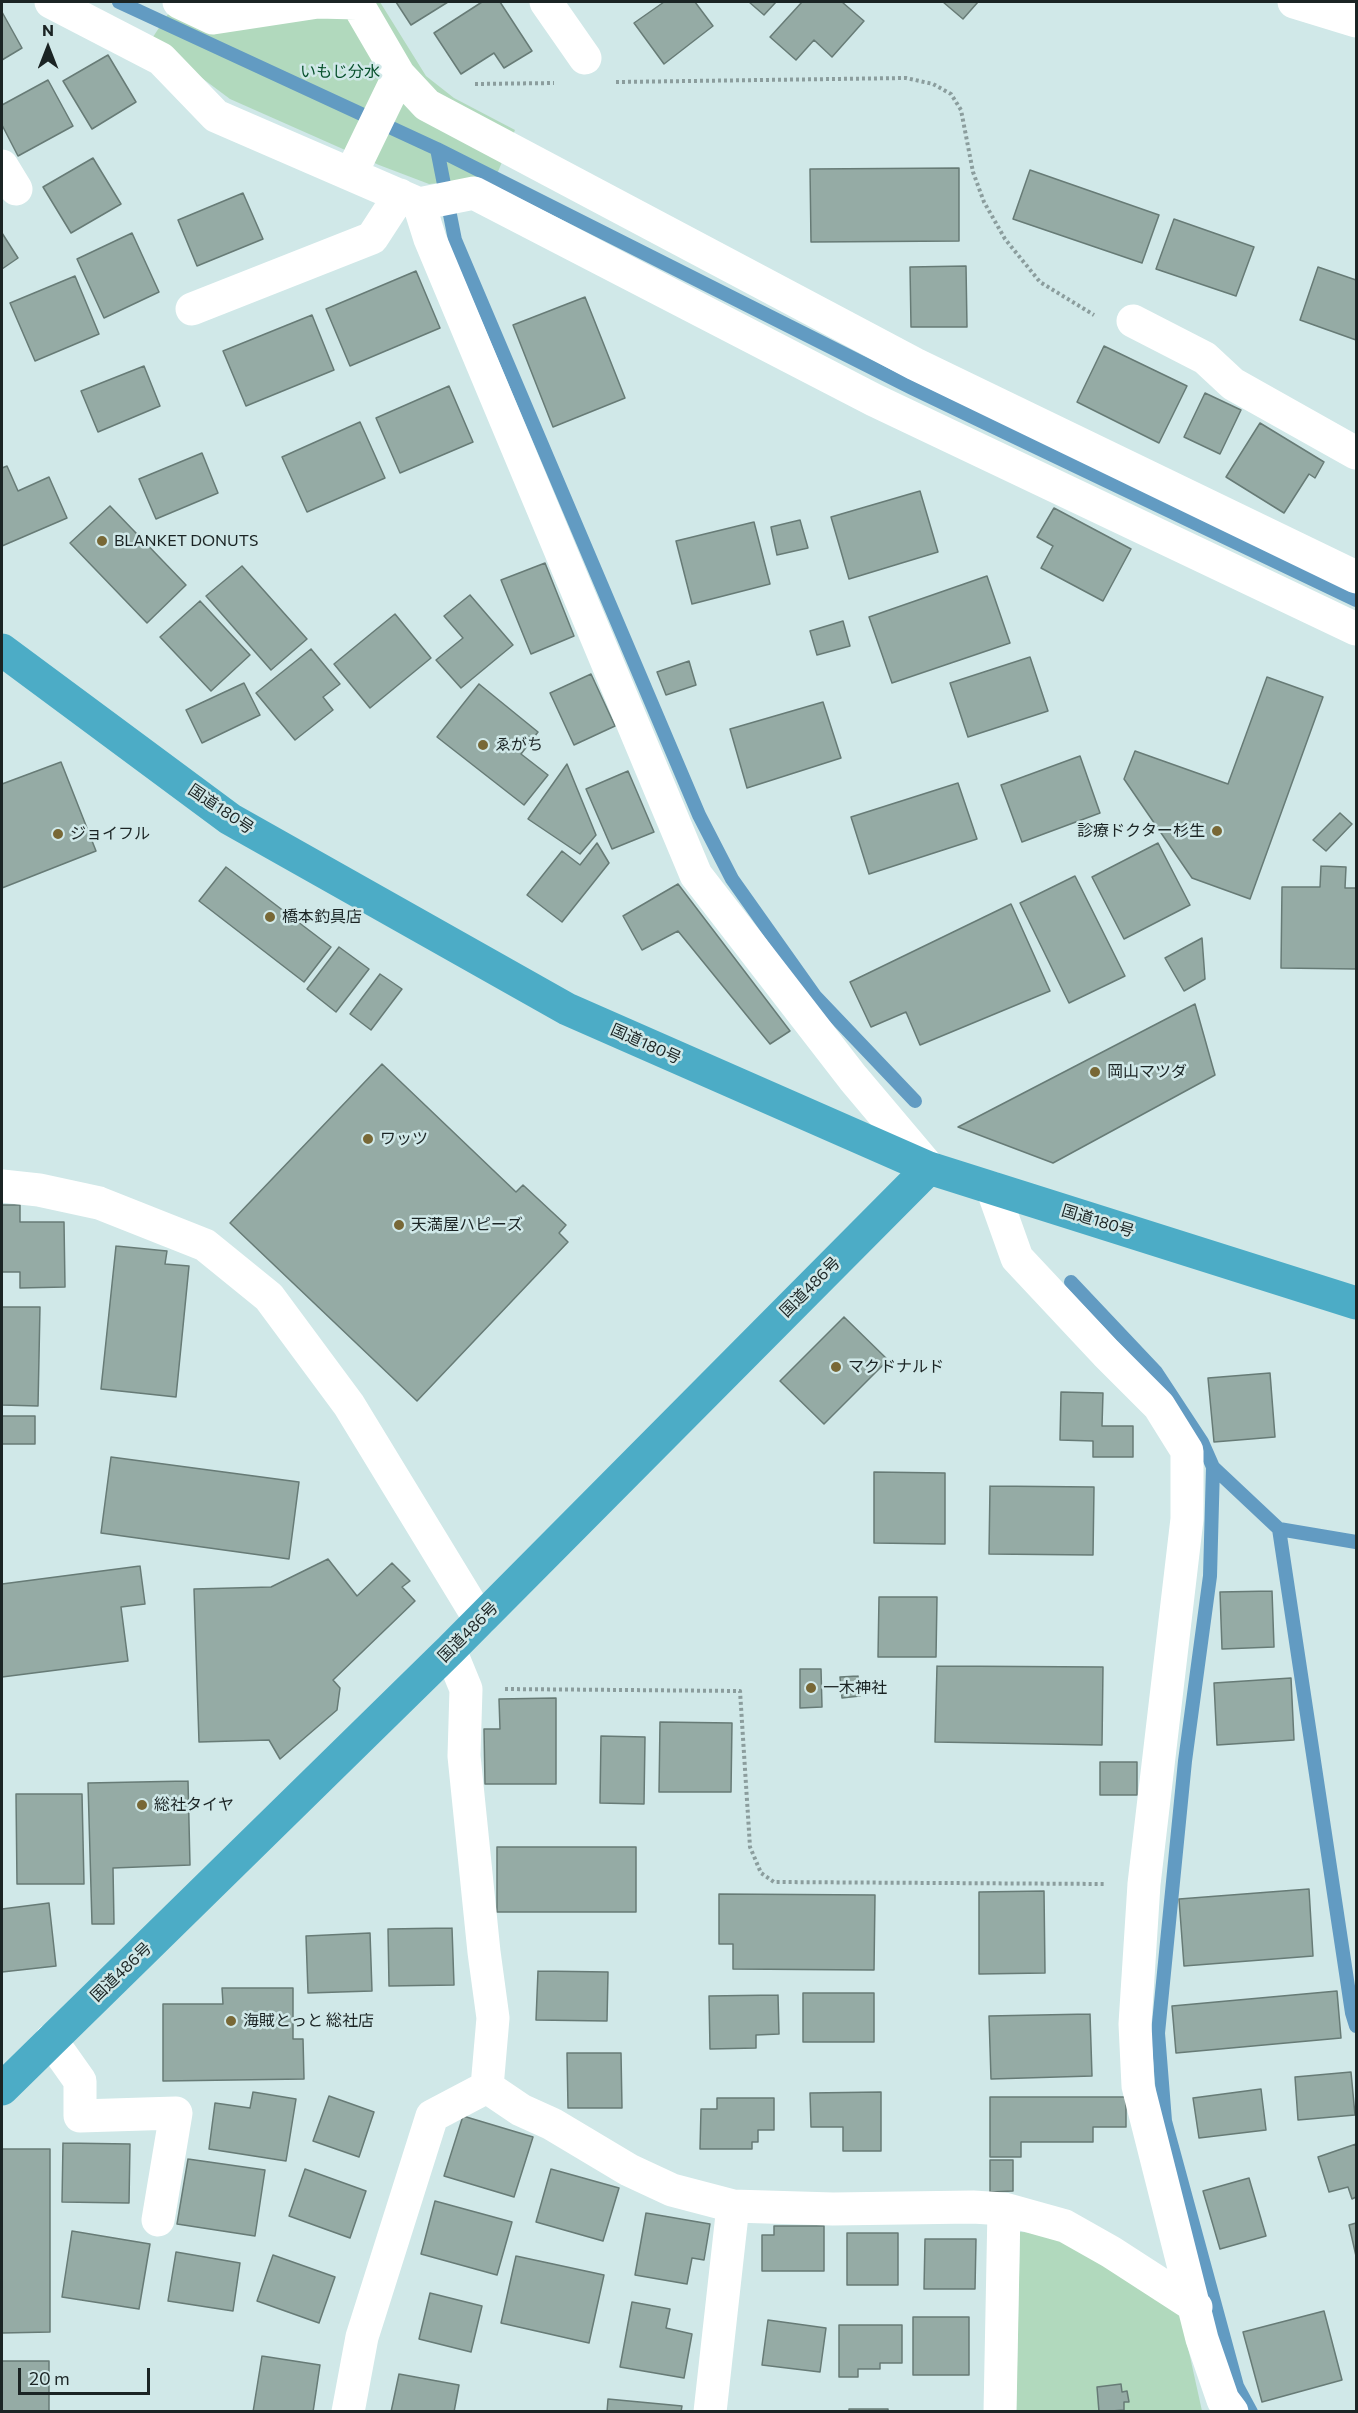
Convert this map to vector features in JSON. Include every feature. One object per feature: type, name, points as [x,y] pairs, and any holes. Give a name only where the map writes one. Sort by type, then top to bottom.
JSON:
[{"type":"highway","name":"国道180号","points":[[2,650],[230,819],[578,1014],[928,1168],[1356,1303]]},
{"type":"highway","name":"国道486号","points":[[4,2085],[450,1650],[928,1168]]},
{"type":"street","points":[[51,2],[161,59],[216,116],[409,200],[474,193],[874,400],[1356,629]]},
{"type":"street","points":[[179,2],[213,18],[318,2],[356,2],[399,75],[427,105],[915,364],[1356,577]]},
{"type":"street","points":[[546,2],[585,58]]},
{"type":"street","points":[[1294,2],[1356,21]]},
{"type":"street","points":[[351,174],[399,75]]},
{"type":"street","points":[[192,309],[372,238],[409,200]]},
{"type":"street","points":[[409,200],[430,238],[696,875],[853,1078],[928,1168]]},
{"type":"street","points":[[1133,321],[1205,358],[1233,384],[1356,453]]},
{"type":"street","points":[[2,1186],[39,1190],[99,1203],[205,1245],[269,1297],[349,1405],[480,1620]]},
{"type":"street","points":[[992,1188],[1017,1258],[1159,1406],[1187,1451],[1187,1519],[1144,1884],[1135,2024],[1138,2086],[1196,2307],[1202,2339],[1223,2400],[1232,2412]]},
{"type":"street","points":[[450,1650],[466,1689],[464,1756],[493,2018],[487,2087]]},
{"type":"street","points":[[51,2040],[80,2081],[80,2116],[176,2113],[158,2220]]},
{"type":"street","points":[[487,2087],[521,2110],[552,2124],[629,2170],[672,2190],[733,2206],[1004,2209],[1065,2226],[1111,2252],[1196,2307]]},
{"type":"street","points":[[348,2412],[362,2337],[432,2116],[487,2087]]},
{"type":"street","points":[[710,2412],[733,2206]]},
{"type":"street","points":[[1000,2412],[1004,2209]]},
{"type":"path","points":[[610,82],[906,78],[933,84],[951,94],[961,111],[973,172],[984,202],[1005,239],[1040,282],[1096,317],[1133,321]]},
{"type":"path","points":[[427,105],[457,84],[563,83]]},
{"type":"path","points":[[466,1689],[740,1691],[750,1847],[760,1874],[774,1882],[1144,1884]]},
{"type":"green space","name":"いもじ分水","points":[[176,2],[380,2],[426,76],[454,98],[515,130],[493,184],[479,179],[429,184],[379,165],[230,99],[151,40]]},
{"type":"green space","points":[[1020,2232],[1055,2233],[1178,2302],[1202,2411],[1016,2412]]},
{"type":"building","points":[[396,2],[448,2],[411,25]]},
{"type":"building","points":[[482,2],[500,2],[532,51],[504,68],[494,53],[461,74],[434,33]]},
{"type":"building","points":[[664,2],[695,2],[713,26],[664,64],[634,23]]},
{"type":"building","points":[[749,2],[776,2],[764,15]]},
{"type":"building","points":[[802,2],[842,2],[864,21],[832,57],[814,40],[796,60],[770,37]]},
{"type":"building","points":[[943,2],[978,2],[963,19]]},
{"type":"building","points":[[2,12],[22,48],[2,60]]},
{"type":"building","points":[[108,55],[136,102],[92,129],[63,81]]},
{"type":"building","points":[[48,80],[73,126],[18,156],[2,125],[2,105]]},
{"type":"building","points":[[93,158],[121,204],[71,233],[43,187]]},
{"type":"building","points":[[959,168],[959,241],[811,242],[810,169]]},
{"type":"building","points":[[1030,170],[1159,215],[1142,263],[1013,219]]},
{"type":"building","points":[[243,193],[263,239],[197,266],[178,220]]},
{"type":"building","points":[[1174,219],[1254,247],[1236,296],[1156,269]]},
{"type":"building","points":[[2,233],[18,258],[2,269]]},
{"type":"building","points":[[132,233],[159,292],[104,318],[77,259]]},
{"type":"building","points":[[966,266],[967,327],[911,327],[910,267]]},
{"type":"building","points":[[1318,267],[1356,280],[1356,340],[1300,320]]},
{"type":"building","points":[[416,271],[440,328],[350,366],[326,309]]},
{"type":"building","points":[[75,276],[99,334],[35,361],[10,303]]},
{"type":"building","points":[[585,297],[625,398],[553,427],[513,325]]},
{"type":"building","points":[[312,315],[334,370],[246,406],[223,351]]},
{"type":"building","points":[[1104,346],[1187,386],[1159,443],[1077,402]]},
{"type":"building","points":[[144,366],[160,406],[98,432],[81,391]]},
{"type":"building","points":[[449,386],[473,442],[400,473],[376,418]]},
{"type":"building","points":[[1205,393],[1241,410],[1220,454],[1184,437]]},
{"type":"building","points":[[360,422],[385,478],[307,512],[282,457]]},
{"type":"building","points":[[1260,423],[1324,462],[1315,478],[1309,474],[1284,513],[1226,477]]},
{"type":"building","points":[[202,453],[218,493],[156,519],[139,479]]},
{"type":"building","points":[[7,466],[18,491],[49,477],[67,518],[2,546],[2,468]]},
{"type":"building","points":[[920,491],[938,552],[849,579],[831,517]]},
{"type":"building","points":[[110,506],[186,585],[147,623],[70,543]]},
{"type":"building","points":[[1054,508],[1131,549],[1103,601],[1041,568],[1053,546],[1037,537]]},
{"type":"building","points":[[800,520],[808,548],[777,555],[771,527]]},
{"type":"building","points":[[754,522],[770,584],[692,604],[676,541]]},
{"type":"building","points":[[545,563],[574,636],[531,654],[501,580]]},
{"type":"building","points":[[242,566],[307,639],[271,670],[206,596]]},
{"type":"building","points":[[987,576],[1010,643],[892,683],[869,617]]},
{"type":"building","points":[[470,595],[513,645],[461,688],[436,660],[463,638],[444,616]]},
{"type":"building","points":[[200,601],[250,655],[211,691],[160,637]]},
{"type":"building","points":[[395,614],[431,658],[370,708],[334,664]]},
{"type":"building","points":[[843,621],[850,646],[817,655],[810,631]]},
{"type":"building","points":[[311,649],[340,684],[323,697],[333,710],[295,740],[256,693]]},
{"type":"building","points":[[1030,657],[1048,711],[968,737],[950,683]]},
{"type":"building","points":[[689,661],[696,685],[666,695],[657,672]]},
{"type":"building","points":[[591,674],[615,726],[574,745],[550,693]]},
{"type":"building","name":"診療ドクター杉生","points":[[1267,677],[1323,697],[1250,899],[1192,878],[1124,779],[1135,751],[1228,784]]},
{"type":"building","points":[[244,683],[260,715],[202,743],[186,710]]},
{"type":"building","points":[[479,684],[538,732],[521,754],[548,775],[524,805],[437,737]]},
{"type":"building","points":[[823,702],[841,758],[747,788],[730,729]]},
{"type":"building","points":[[1080,756],[1100,813],[1022,842],[1001,785]]},
{"type":"building","points":[[61,762],[96,851],[2,888],[2,784]]},
{"type":"building","points":[[567,764],[596,835],[580,854],[528,819]]},
{"type":"building","points":[[628,771],[654,832],[612,849],[586,789]]},
{"type":"building","points":[[958,783],[977,839],[869,874],[851,817]]},
{"type":"building","points":[[1340,813],[1352,824],[1326,851],[1313,840]]},
{"type":"building","points":[[597,843],[609,863],[562,922],[527,895],[562,851],[580,865]]},
{"type":"building","points":[[1158,843],[1190,905],[1124,939],[1092,877]]},
{"type":"building","points":[[1321,866],[1346,867],[1345,888],[1356,888],[1356,969],[1281,968],[1282,887],[1320,887]]},
{"type":"building","points":[[226,867],[331,947],[304,982],[199,901]]},
{"type":"building","points":[[1075,876],[1125,976],[1069,1003],[1020,903]]},
{"type":"building","points":[[678,884],[790,1031],[770,1044],[678,931],[642,950],[623,916]]},
{"type":"building","points":[[1011,904],[1050,991],[920,1045],[906,1012],[871,1027],[850,982]]},
{"type":"building","points":[[1202,938],[1205,979],[1184,991],[1165,958]]},
{"type":"building","points":[[339,947],[369,969],[336,1012],[307,989]]},
{"type":"building","points":[[380,974],[402,989],[371,1030],[350,1014]]},
{"type":"building","points":[[1195,1004],[1215,1075],[1053,1163],[958,1127]]},
{"type":"building","points":[[382,1064],[516,1192],[523,1185],[566,1225],[559,1233],[568,1242],[417,1401],[230,1223]]},
{"type":"building","points":[[2,1205],[20,1205],[20,1222],[64,1222],[65,1287],[20,1288],[20,1272],[2,1272]]},
{"type":"building","points":[[116,1246],[167,1251],[165,1264],[189,1266],[176,1397],[101,1389]]},
{"type":"building","points":[[2,1307],[40,1307],[38,1406],[2,1405]]},
{"type":"building","points":[[844,1317],[888,1360],[824,1424],[780,1381]]},
{"type":"building","points":[[1270,1373],[1275,1437],[1214,1442],[1208,1378]]},
{"type":"building","points":[[1061,1392],[1103,1393],[1102,1426],[1133,1426],[1133,1457],[1093,1457],[1093,1441],[1060,1440]]},
{"type":"building","points":[[2,1416],[35,1416],[35,1444],[2,1444]]},
{"type":"building","points":[[111,1457],[299,1482],[289,1559],[101,1533]]},
{"type":"building","points":[[874,1472],[945,1473],[945,1544],[874,1543]]},
{"type":"building","points":[[990,1486],[1094,1487],[1093,1555],[989,1554]]},
{"type":"building","points":[[328,1559],[357,1596],[392,1563],[410,1581],[402,1587],[415,1601],[333,1680],[340,1688],[337,1710],[280,1759],[269,1740],[199,1742],[194,1589],[271,1587]]},
{"type":"building","points":[[140,1566],[145,1604],[121,1607],[128,1661],[2,1677],[2,1584]]},
{"type":"building","points":[[1272,1591],[1274,1647],[1222,1649],[1220,1592]]},
{"type":"building","points":[[879,1597],[937,1597],[936,1657],[878,1657]]},
{"type":"building","points":[[937,1666],[1103,1667],[1102,1745],[935,1742]]},
{"type":"building","points":[[800,1669],[821,1669],[822,1707],[800,1708]]},
{"type":"building","points":[[858,1676],[860,1696],[842,1698],[840,1677]]},
{"type":"building","points":[[1291,1678],[1294,1740],[1217,1745],[1214,1683]]},
{"type":"building","points":[[556,1698],[556,1784],[485,1784],[484,1729],[500,1729],[499,1699]]},
{"type":"building","points":[[660,1722],[732,1723],[731,1792],[659,1792]]},
{"type":"building","points":[[601,1736],[645,1737],[644,1804],[600,1803]]},
{"type":"building","points":[[1100,1762],[1137,1762],[1137,1795],[1100,1795]]},
{"type":"building","points":[[188,1781],[190,1865],[113,1868],[114,1924],[92,1924],[88,1783]]},
{"type":"building","points":[[16,1794],[82,1794],[84,1884],[17,1884]]},
{"type":"building","points":[[497,1847],[636,1847],[636,1912],[497,1912]]},
{"type":"building","points":[[1309,1889],[1313,1956],[1184,1966],[1179,1899]]},
{"type":"building","points":[[1044,1891],[1045,1973],[979,1974],[979,1892]]},
{"type":"building","points":[[719,1894],[875,1895],[874,1970],[733,1969],[733,1944],[719,1944]]},
{"type":"building","points":[[49,1903],[56,1966],[2,1972],[2,1909]]},
{"type":"building","points":[[452,1928],[454,1985],[389,1986],[388,1929]]},
{"type":"building","points":[[370,1933],[372,1991],[308,1993],[306,1936]]},
{"type":"building","points":[[538,1971],[608,1972],[607,2021],[536,2020]]},
{"type":"building","points":[[222,1988],[293,1988],[293,2039],[303,2039],[304,2079],[163,2081],[163,2004],[223,2004]]},
{"type":"building","points":[[1337,1991],[1341,2038],[1176,2053],[1172,2006]]},
{"type":"building","points":[[803,1993],[874,1993],[874,2042],[803,2042]]},
{"type":"building","points":[[778,1995],[779,2034],[756,2035],[756,2048],[710,2049],[709,1996]]},
{"type":"building","points":[[1090,2014],[1092,2076],[991,2079],[989,2016]]},
{"type":"building","points":[[567,2053],[621,2053],[622,2108],[568,2108]]},
{"type":"building","points":[[1351,2072],[1355,2115],[1298,2120],[1295,2077]]},
{"type":"building","points":[[1261,2089],[1266,2130],[1199,2138],[1193,2098]]},
{"type":"building","points":[[253,2092],[296,2099],[286,2161],[209,2149],[215,2103],[250,2108]]},
{"type":"building","points":[[881,2092],[881,2151],[843,2151],[843,2127],[811,2127],[810,2093]]},
{"type":"building","points":[[329,2096],[374,2112],[359,2157],[313,2141]]},
{"type":"building","points":[[990,2097],[1126,2097],[1126,2127],[1093,2127],[1093,2142],[1021,2142],[1021,2157],[990,2157]]},
{"type":"building","points":[[717,2098],[774,2098],[774,2130],[758,2130],[758,2142],[752,2142],[752,2149],[700,2149],[701,2109],[717,2109]]},
{"type":"building","points":[[463,2116],[533,2137],[514,2197],[444,2176]]},
{"type":"building","points":[[63,2143],[130,2144],[129,2203],[62,2202]]},
{"type":"building","points":[[1356,2144],[1356,2197],[1352,2199],[1348,2187],[1329,2192],[1318,2157]]},
{"type":"building","points":[[2,2149],[50,2149],[50,2332],[2,2333]]},
{"type":"building","points":[[188,2159],[265,2170],[255,2236],[177,2224]]},
{"type":"building","points":[[990,2160],[1013,2160],[1013,2191],[990,2192]]},
{"type":"building","points":[[305,2169],[366,2191],[350,2238],[289,2216]]},
{"type":"building","points":[[551,2169],[619,2188],[603,2241],[536,2222]]},
{"type":"building","points":[[1249,2178],[1266,2236],[1220,2249],[1203,2191]]},
{"type":"building","points":[[435,2201],[512,2222],[497,2275],[421,2254]]},
{"type":"building","points":[[646,2213],[710,2224],[704,2260],[692,2258],[687,2284],[635,2275]]},
{"type":"building","points":[[1356,2223],[1356,2256],[1349,2225]]},
{"type":"building","points":[[774,2226],[824,2226],[824,2271],[762,2271],[762,2235],[774,2235]]},
{"type":"building","points":[[72,2231],[150,2244],[139,2309],[62,2297]]},
{"type":"building","points":[[847,2233],[898,2233],[898,2285],[847,2285]]},
{"type":"building","points":[[925,2239],[976,2239],[975,2289],[924,2289]]},
{"type":"building","points":[[176,2252],[240,2263],[233,2311],[168,2301]]},
{"type":"building","points":[[273,2255],[335,2277],[319,2323],[257,2301]]},
{"type":"building","points":[[516,2256],[604,2275],[589,2343],[501,2323]]},
{"type":"building","points":[[430,2293],[482,2306],[471,2352],[419,2339]]},
{"type":"building","points":[[632,2302],[670,2309],[666,2328],[692,2334],[684,2378],[620,2367]]},
{"type":"building","points":[[1324,2311],[1342,2380],[1262,2402],[1243,2332]]},
{"type":"building","points":[[913,2317],[969,2317],[969,2375],[913,2375]]},
{"type":"building","points":[[768,2320],[826,2328],[820,2372],[762,2365]]},
{"type":"building","points":[[839,2325],[902,2325],[902,2363],[880,2363],[880,2369],[858,2369],[858,2377],[839,2377]]},
{"type":"building","points":[[262,2356],[320,2365],[313,2412],[253,2412]]},
{"type":"building","points":[[2,2361],[49,2361],[49,2412],[2,2412]]},
{"type":"building","points":[[399,2374],[459,2385],[454,2412],[391,2412]]},
{"type":"building","points":[[1121,2384],[1122,2392],[1127,2391],[1129,2402],[1124,2402],[1124,2410],[1099,2412],[1097,2387]]},
{"type":"building","points":[[608,2399],[682,2406],[681,2412],[607,2412]]},
{"type":"building","points":[[849,2409],[888,2409],[888,2412],[849,2412]]},
{"type":"waterway","points":[[119,2],[437,149],[912,388],[1356,600]]},
{"type":"waterway","points":[[437,149],[455,240],[699,815],[732,879],[815,996],[915,1101]]},
{"type":"waterway","points":[[1071,1282],[1156,1372],[1202,1442],[1213,1467],[1210,1576],[1185,1761],[1158,2033],[1165,2121],[1237,2386],[1251,2412]]},
{"type":"waterway","points":[[1213,1467],[1279,1529],[1352,2013],[1356,2026]]},
{"type":"waterway","points":[[1279,1529],[1356,1542]]},
{"type":"place","name":"BLANKET DONUTS","points":[[102,541]]},
{"type":"place","name":"ゑがち","points":[[483,745]]},
{"type":"place","name":"診療ドクター杉生","points":[[1217,831]]},
{"type":"place","name":"ジョイフル","points":[[58,834]]},
{"type":"place","name":"橋本釣具店","points":[[270,917]]},
{"type":"place","name":"岡山マツダ","points":[[1095,1072]]},
{"type":"place","name":"ワッツ","points":[[368,1139]]},
{"type":"place","name":"天満屋ハピーズ","points":[[399,1225]]},
{"type":"place","name":"マクドナルド","points":[[836,1367]]},
{"type":"place","name":"一木神社","points":[[811,1688]]},
{"type":"place","name":"総社タイヤ","points":[[142,1805]]},
{"type":"place","name":"海賊とっと 総社店","points":[[231,2021]]}]
